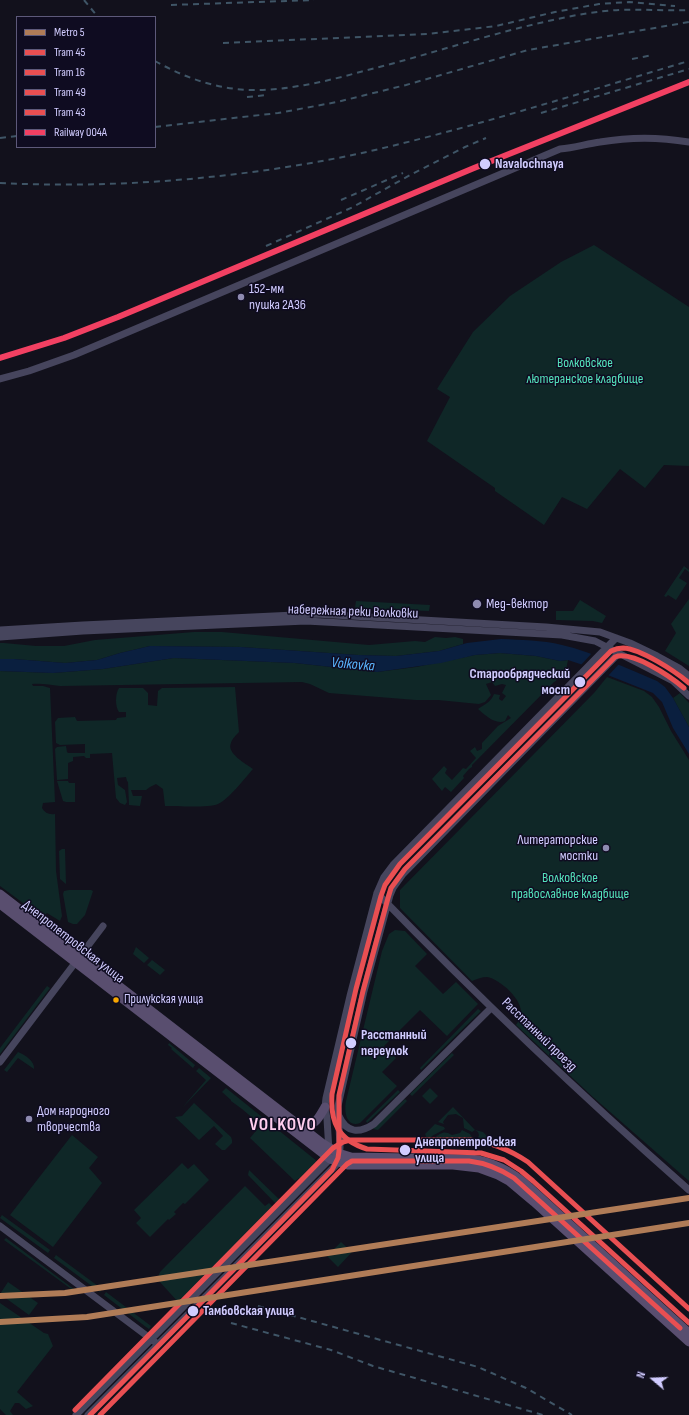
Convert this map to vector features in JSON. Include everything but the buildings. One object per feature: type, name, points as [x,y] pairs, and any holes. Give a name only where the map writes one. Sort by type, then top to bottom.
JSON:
[{"type":"main road","name":"Днепропетровская улица","points":[[0,894],[78,959],[336,1158]]},
{"type":"main road","name":"Днепропетровская улица","points":[[0,904],[78,959],[328,1147],[336,1158]]},
{"type":"main road","points":[[301,1127],[311,1125],[317,1121],[325,1107]]},
{"type":"main road","points":[[336,1158],[471,1159],[485,1161],[503,1168],[522,1182],[689,1333]]},
{"type":"main road","points":[[336,1158],[350,1165],[462,1166],[479,1168],[504,1177],[519,1188],[689,1342]]},
{"type":"street","points":[[0,379],[74,356],[560,149],[570,149],[581,145],[602,141],[665,138],[689,142]]},
{"type":"street","name":"набережная реки Волковки","points":[[0,630],[316,614],[576,629],[600,632],[616,638],[673,664],[689,676]]},
{"type":"street","name":"набережная реки Волковки","points":[[0,637],[266,622],[318,621],[562,635],[595,641],[673,681],[689,696]]},
{"type":"street","points":[[328,1147],[325,1107],[350,996],[377,893],[384,877],[393,865],[616,638]]},
{"type":"street","points":[[88,1415],[158,1345],[336,1158],[340,1097],[359,1012],[393,888],[404,874],[618,654]]},
{"type":"street","name":"Расстанный проезд","points":[[377,893],[491,1008],[589,1100],[689,1190]]},
{"type":"street","points":[[0,1062],[103,926]]},
{"type":"street","points":[[338,1114],[342,1123],[357,1131],[364,1130],[374,1124],[491,1008]]},
{"type":"street","points":[[76,1415],[151,1338],[336,1158]]},
{"type":"street","points":[[0,1226],[151,1338],[158,1345]]},
{"type":"green space","name":"Волковское лютеранское кладбище","points":[[594,245],[689,307],[689,466],[664,465],[645,488],[620,469],[587,509],[562,497],[544,525],[495,491],[495,488],[427,441],[450,397],[437,389],[473,332],[510,296],[561,262]]},
{"type":"green space","points":[[684,566],[689,570],[689,572],[685,569],[679,578],[687,583],[676,600],[668,595],[666,597],[664,596]]},
{"type":"green space","points":[[689,599],[689,666],[665,651],[676,633],[671,624]]},
{"type":"green space","points":[[580,600],[606,616],[602,623],[593,621],[556,620],[556,611],[573,611]]},
{"type":"green space","points":[[356,601],[430,605],[429,611],[355,608]]},
{"type":"green space","points":[[194,632],[222,632],[369,645],[415,641],[425,642],[435,637],[455,637],[463,639],[463,644],[439,651],[396,656],[358,655],[241,647],[150,646],[97,660],[65,663],[0,659],[0,643],[36,646],[64,646],[95,640]]},
{"type":"green space","points":[[500,653],[536,656],[560,661],[568,660],[565,675],[558,675],[556,681],[472,765],[472,767],[463,776],[464,778],[451,792],[445,787],[442,791],[432,779],[444,766],[447,769],[445,773],[452,780],[463,768],[466,769],[476,758],[470,751],[475,747],[477,751],[482,749],[482,743],[498,726],[511,718],[508,715],[505,721],[494,721],[478,709],[489,701],[494,694],[500,695],[499,699],[502,701],[506,696],[502,693],[506,685],[502,684],[495,686],[492,682],[486,684],[491,695],[485,702],[479,704],[329,693],[302,682],[60,686],[32,684],[33,686],[50,688],[55,802],[43,803],[42,808],[47,813],[55,814],[56,871],[62,916],[60,921],[47,913],[42,917],[0,886],[0,671],[53,673],[103,669],[174,658],[295,663],[377,672],[416,667],[475,655]]},
{"type":"green space","name":"Волковское православное кладбище","points":[[607,677],[644,691],[652,697],[689,760],[689,1181],[593,1097],[516,1025],[521,1014],[521,1008],[510,991],[498,982],[487,977],[472,981],[400,908],[400,890],[594,693]]},
{"type":"green space","points":[[235,687],[239,732],[232,740],[230,747],[231,751],[238,758],[253,769],[222,802],[214,805],[200,806],[165,806],[163,789],[156,784],[146,790],[131,790],[133,796],[142,796],[140,806],[129,805],[128,782],[126,777],[117,778],[118,785],[125,790],[127,802],[125,805],[120,803],[116,798],[112,753],[90,754],[90,758],[86,758],[84,756],[73,757],[73,761],[68,763],[68,779],[57,780],[55,749],[57,747],[66,746],[68,753],[85,753],[85,744],[60,745],[56,743],[55,722],[58,718],[75,717],[77,721],[116,720],[117,718],[126,717],[126,712],[119,712],[116,704],[116,697],[119,688],[143,688],[148,693],[148,705],[157,706],[158,691],[162,688]]},
{"type":"green space","points":[[680,693],[689,703],[689,727],[673,698]]},
{"type":"green space","points":[[57,781],[68,781],[69,783],[75,783],[75,802],[63,801]]},
{"type":"green space","points":[[65,849],[66,884],[60,879],[59,851]]},
{"type":"green space","points":[[64,891],[93,891],[85,915],[77,924],[68,922],[63,894]]},
{"type":"green space","points":[[395,930],[405,931],[427,954],[415,966],[443,994],[456,982],[478,1004],[447,1036],[420,1010],[384,1046],[396,1058],[382,1072],[397,1086],[360,1123],[355,1124],[347,1118],[345,1109],[346,1101],[382,951],[389,934]]},
{"type":"green space","points":[[136,947],[149,958],[144,963],[133,954]]},
{"type":"green space","points":[[152,960],[165,970],[160,975],[147,965]]},
{"type":"green space","points":[[47,986],[50,988],[0,1054],[0,1048]]},
{"type":"green space","points":[[478,1009],[481,1011],[421,1070],[420,1068]]},
{"type":"green space","points":[[169,1043],[195,1065],[193,1068],[171,1049],[172,1048],[168,1045]]},
{"type":"green space","points":[[18,1052],[33,1063],[34,1069],[18,1058],[7,1072],[4,1070]]},
{"type":"green space","points":[[452,1053],[454,1055],[412,1096],[410,1094]]},
{"type":"green space","points":[[199,1068],[211,1078],[182,1108],[206,1080],[196,1071]]},
{"type":"green space","points":[[226,1088],[319,1164],[301,1181],[299,1178],[295,1181],[250,1138],[261,1125],[222,1092]]},
{"type":"green space","points":[[430,1088],[438,1096],[430,1104],[422,1096]]},
{"type":"green space","points":[[398,1090],[400,1092],[367,1123],[366,1121]]},
{"type":"green space","points":[[405,1099],[407,1101],[378,1130],[373,1129]]},
{"type":"green space","points":[[194,1103],[231,1137],[232,1143],[225,1150],[222,1150],[215,1144],[223,1136],[214,1126],[199,1140],[175,1117],[182,1116]]},
{"type":"green space","points":[[453,1107],[475,1130],[472,1132],[464,1128],[463,1118],[456,1114],[448,1115],[443,1122],[444,1124],[438,1122]]},
{"type":"green space","points":[[435,1124],[444,1127],[445,1129],[432,1136],[428,1141],[425,1134]]},
{"type":"green space","points":[[462,1130],[470,1134],[473,1139],[478,1138],[478,1132],[475,1130],[483,1132],[492,1141],[487,1144],[473,1146],[434,1145],[434,1138],[443,1133],[452,1135],[460,1133]]},
{"type":"green space","points":[[72,1135],[98,1157],[89,1168],[102,1183],[53,1247],[10,1215]]},
{"type":"green space","points":[[182,1163],[188,1169],[194,1164],[209,1180],[185,1204],[183,1203],[174,1212],[176,1214],[169,1220],[168,1219],[150,1237],[136,1223],[141,1218],[134,1210]]},
{"type":"green space","points":[[249,1170],[281,1201],[277,1205],[248,1175]]},
{"type":"green space","points":[[245,1186],[265,1206],[269,1203],[274,1208],[179,1303],[159,1281],[158,1277],[160,1272]]},
{"type":"green space","points":[[2,1215],[50,1250],[48,1253],[0,1218]]},
{"type":"green space","points":[[6,1238],[79,1293],[78,1294],[4,1240]]},
{"type":"green space","points":[[341,1242],[352,1252],[338,1267],[327,1256]]},
{"type":"green space","points":[[56,1255],[102,1289],[100,1292],[54,1258]]},
{"type":"green space","points":[[8,1282],[38,1303],[29,1315],[0,1294]]},
{"type":"green space","points":[[106,1292],[151,1326],[149,1329],[104,1295]]},
{"type":"green space","points":[[0,1303],[44,1333],[48,1334],[53,1346],[17,1392],[33,1406],[26,1409],[19,1403],[15,1403],[10,1411],[13,1415],[6,1415],[0,1409]]},
{"type":"water","name":"Volkovka","points":[[501,639],[532,640],[574,648],[610,661],[657,681],[665,687],[673,698],[689,727],[689,754],[673,728],[662,702],[653,693],[568,660],[560,661],[536,656],[500,653],[475,655],[441,663],[377,672],[295,663],[174,658],[103,669],[53,673],[0,671],[0,659],[65,663],[97,660],[150,646],[241,647],[358,655],[396,656],[439,651],[467,643]]},
{"type":"pier","name":"Старообрядческий мост","points":[[592,653],[619,664],[608,676],[580,666]]},
{"type":"railway","points":[[84,0],[97,16]]},
{"type":"railway","points":[[171,5],[314,0]]},
{"type":"railway","points":[[223,43],[428,34],[496,26],[555,12],[599,4],[629,2],[675,6]]},
{"type":"railway","points":[[156,62],[188,77],[223,87],[247,90],[276,89],[332,79],[570,16],[619,10],[689,10]]},
{"type":"railway","points":[[156,127],[278,113],[337,102],[406,85],[528,50],[689,22]]},
{"type":"railway","points":[[632,59],[653,55]]},
{"type":"railway","points":[[0,183],[90,184],[182,180],[318,162],[444,133],[689,61]]},
{"type":"railway","points":[[541,113],[689,69]]},
{"type":"railway","points":[[247,97],[267,95]]},
{"type":"railway","points":[[0,138],[16,136]]},
{"type":"railway","points":[[266,246],[353,207],[412,174],[486,138]]},
{"type":"railway","points":[[341,200],[403,173]]},
{"type":"railway","points":[[258,1306],[478,1367],[526,1388],[572,1415]]},
{"type":"railway","points":[[231,1323],[331,1350],[373,1366],[543,1415]]},
{"type":"metro line","name":"5","points":[[0,1296],[65,1293],[689,1198]]},
{"type":"metro line","name":"5","points":[[0,1322],[87,1317],[689,1223]]},
{"type":"tram line","name":"45","points":[[689,683],[667,667],[639,652],[623,648],[611,651],[400,864],[385,885],[381,896],[356,989],[332,1094],[333,1113],[338,1129],[349,1141],[367,1149],[481,1153],[504,1160],[533,1181],[689,1323]]},
{"type":"tram line","name":"16","points":[[90,1415],[332,1170],[338,1158],[339,1151],[339,1095],[363,991],[391,888],[405,869],[615,657],[631,657],[641,661],[661,672],[684,688]]},
{"type":"tram line","name":"49","points":[[75,1410],[333,1148],[350,1140],[470,1140],[500,1147],[528,1162],[689,1309]]},
{"type":"tram line","name":"43","points":[[100,1415],[347,1164],[352,1161],[469,1161],[487,1165],[503,1172],[514,1178],[680,1328]]},
{"type":"rail line","name":"004А","points":[[0,358],[64,338],[118,317],[474,168],[689,82]]},
{"type":"place","name":"Navalochnaya","points":[[485,164]]},
{"type":"place","name":"152-мм пушка 2А36","points":[[241,297]]},
{"type":"place","name":"Мед-вектор","points":[[477,604]]},
{"type":"place","name":"Старообрядческий мост","points":[[580,682]]},
{"type":"place","name":"Литераторские мостки","points":[[606,848]]},
{"type":"place","name":"Прилукская улица","points":[[116,1000]]},
{"type":"place","name":"Расстанный переулок","points":[[351,1043]]},
{"type":"place","name":"Дом народного творчества","points":[[29,1119]]},
{"type":"place","name":"Днепропетровская улица","points":[[405,1150]]},
{"type":"place","name":"Тамбовская улица","points":[[193,1311]]},
{"type":"district","name":"VOLKOVO","points":[[283,1125]]}]
